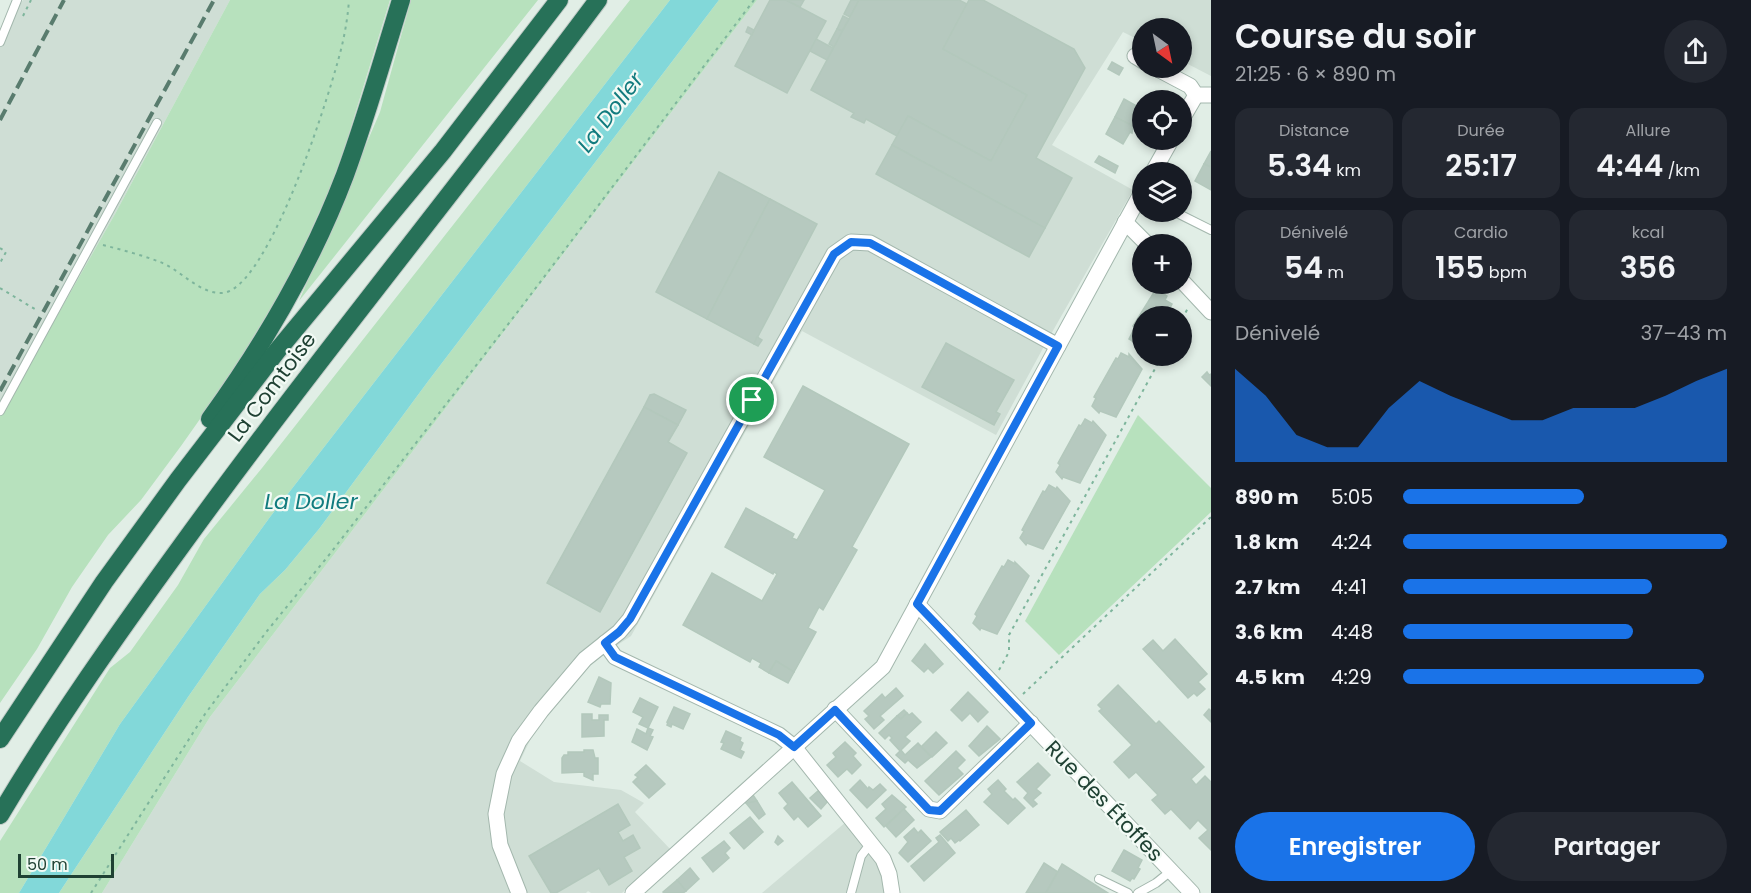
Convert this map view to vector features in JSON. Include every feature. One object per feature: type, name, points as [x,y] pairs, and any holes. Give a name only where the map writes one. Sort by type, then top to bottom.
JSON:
[{"type":"highway","points":[[178,480],[208,423],[268,333],[320,235],[345,175],[401,0]]},
{"type":"highway","name":"La Comtoise","points":[[0,739],[104,582],[178,480],[277,351],[443,151],[559,0]]},
{"type":"highway","name":"La Comtoise","points":[[0,815],[65,712],[229,480],[598,0]]},
{"type":"street","points":[[1175,78],[1204,95],[1192,108]]},
{"type":"street","points":[[633,893],[883,667],[1132,210]]},
{"type":"street","points":[[1125,222],[1137,234]]},
{"type":"street","points":[[519,893],[500,845],[496,814],[504,774],[519,741],[585,659],[619,632],[630,619],[834,254],[851,242],[870,243],[1058,346]]},
{"type":"street","points":[[1192,292],[1211,312]]},
{"type":"street","name":"Rue des Étoffes","points":[[917,604],[1192,893]]},
{"type":"street","points":[[605,643],[615,657],[779,735],[794,747],[883,860],[889,874],[892,893]]},
{"type":"street","points":[[835,710],[929,810],[940,811],[1031,723]]},
{"type":"lane","points":[[0,42],[17,0]]},
{"type":"lane","points":[[0,411],[157,123]]},
{"type":"lane","points":[[1192,220],[1211,230]]},
{"type":"lane","points":[[851,893],[861,856],[871,843]]},
{"type":"lane","points":[[1137,893],[1156,883],[1171,871]]},
{"type":"lane","points":[[1099,879],[1128,893]]},
{"type":"path","points":[[92,242],[161,262],[210,292],[222,294],[241,285],[269,243],[289,205],[336,70],[349,0]]},
{"type":"path","points":[[91,893],[212,705],[267,631],[329,555],[516,314],[754,0]]},
{"type":"path","points":[[0,248],[6,252],[0,263]]},
{"type":"path","points":[[0,288],[38,311]]},
{"type":"path","points":[[992,682],[1010,652],[1009,635],[1157,366]]},
{"type":"path","points":[[1012,704],[1211,517]]},
{"type":"shaded area","points":[[23,0],[230,0],[115,214],[0,416],[0,39]]},
{"type":"shaded area","points":[[757,0],[1211,0],[1211,76],[1192,66],[1192,18],[1132,18],[1132,36],[1123,32],[1052,145],[1132,189],[1132,192],[996,435],[802,331],[631,636],[592,662],[534,732],[520,761],[554,782],[621,790],[644,803],[635,812],[671,850],[622,893],[591,893],[588,891],[586,893],[102,893],[210,717]]},
{"type":"shaded area","points":[[846,822],[876,860],[886,893],[762,893]]},
{"type":"green space","points":[[230,0],[390,0],[330,188],[280,293],[224,385],[181,446],[141,500],[108,535],[72,587],[37,649],[0,703],[0,416],[115,214]]},
{"type":"green space","points":[[411,0],[538,0],[299,301],[380,112]]},
{"type":"green space","points":[[630,0],[670,0],[270,517],[120,724],[19,893],[0,893],[0,841],[110,668],[130,652],[178,585],[204,539]]},
{"type":"green space","points":[[719,0],[757,0],[210,717],[102,893],[59,893],[188,697],[260,594],[285,570],[319,529],[429,380]]},
{"type":"green space","points":[[1138,415],[1211,488],[1211,512],[1059,655],[1025,621]]},
{"type":"water","name":"La Doller","points":[[670,0],[719,0],[429,380],[319,529],[285,570],[260,594],[188,697],[59,893],[19,893],[120,724],[270,517]]},
{"type":"building","points":[[770,0],[786,0],[826,21],[787,93],[735,66]]},
{"type":"building","points":[[786,0],[804,0],[800,7]]},
{"type":"building","points":[[851,0],[859,0],[850,17],[844,14]]},
{"type":"building","points":[[859,0],[959,0],[967,4],[943,49],[1027,95],[991,161],[908,116],[897,136],[866,119],[864,123],[851,117],[854,113],[811,90]]},
{"type":"building","points":[[969,0],[983,0],[1074,49],[1085,68],[1036,158],[1072,178],[1045,228],[892,145],[908,116],[991,161],[1027,95],[943,49]]},
{"type":"building","points":[[843,16],[849,19],[842,31],[837,29]]},
{"type":"building","points":[[748,27],[754,30],[752,35],[746,32]]},
{"type":"building","points":[[837,29],[842,31],[834,47],[829,44]]},
{"type":"building","points":[[816,39],[833,48],[827,60],[810,51]]},
{"type":"building","points":[[1112,62],[1123,68],[1119,75],[1108,69]]},
{"type":"building","points":[[1124,99],[1132,103],[1132,126],[1115,117]]},
{"type":"building","points":[[1115,117],[1132,126],[1132,133],[1130,132],[1123,144],[1106,134]]},
{"type":"building","points":[[892,145],[1045,228],[1029,257],[876,174]]},
{"type":"building","points":[[1211,151],[1211,167],[1204,164]]},
{"type":"building","points":[[1099,156],[1118,166],[1115,173],[1095,162]]},
{"type":"building","points":[[1204,164],[1211,167],[1211,190],[1195,181]]},
{"type":"building","points":[[719,172],[770,199],[707,319],[656,292]]},
{"type":"building","points":[[770,199],[817,224],[754,344],[707,319]]},
{"type":"building","points":[[1153,294],[1164,294],[1167,296],[1165,300],[1172,304],[1171,306],[1145,306]]},
{"type":"building","points":[[757,337],[762,340],[758,346],[754,344]]},
{"type":"building","points":[[946,343],[1014,380],[996,412],[1000,414],[994,425],[922,387]]},
{"type":"building","points":[[1121,353],[1129,357],[1129,354],[1132,357],[1132,366],[1139,366],[1142,369],[1116,417],[1100,411],[1099,413],[1092,406],[1096,398],[1094,397],[1116,358],[1118,359]]},
{"type":"building","points":[[1207,372],[1211,374],[1211,386],[1202,377]]},
{"type":"building","points":[[803,386],[909,444],[852,547],[857,550],[823,610],[819,607],[808,628],[816,632],[794,672],[776,661],[769,673],[759,667],[761,663],[752,658],[750,662],[683,625],[712,573],[762,601],[777,574],[774,572],[773,574],[725,547],[746,508],[794,534],[792,538],[797,540],[825,490],[764,457]]},
{"type":"building","points":[[654,394],[686,410],[678,425],[644,407],[650,395]]},
{"type":"building","points":[[644,407],[678,425],[668,442],[687,453],[600,612],[547,583]]},
{"type":"building","points":[[1085,419],[1092,423],[1093,421],[1106,435],[1080,483],[1063,477],[1062,479],[1056,472],[1060,465],[1058,463],[1079,425],[1081,426]]},
{"type":"building","points":[[1049,485],[1056,489],[1057,487],[1070,501],[1043,549],[1027,543],[1026,545],[1020,538],[1043,491],[1045,492]]},
{"type":"building","points":[[1008,560],[1015,564],[1015,562],[1029,576],[997,634],[981,628],[980,630],[973,623],[977,616],[975,614],[1002,566],[1004,567]]},
{"type":"building","points":[[1175,639],[1207,674],[1198,682],[1205,689],[1197,696],[1194,693],[1188,698],[1143,649],[1153,640],[1163,651]]},
{"type":"building","points":[[925,644],[943,664],[933,673],[928,668],[924,672],[912,661]]},
{"type":"building","points":[[776,661],[794,672],[788,683],[769,673]]},
{"type":"building","points":[[599,677],[611,683],[610,704],[601,704],[600,707],[588,702]]},
{"type":"building","points":[[1118,685],[1156,724],[1159,721],[1204,767],[1191,779],[1196,785],[1205,776],[1211,782],[1211,850],[1199,838],[1208,830],[1198,820],[1190,829],[1171,809],[1165,814],[1152,800],[1158,795],[1136,772],[1129,778],[1114,762],[1132,745],[1099,711],[1102,709],[1098,705]]},
{"type":"building","points":[[896,688],[903,696],[880,716],[884,720],[874,729],[865,719],[869,716],[864,711],[882,694],[885,698]]},
{"type":"building","points":[[968,692],[988,712],[978,722],[970,713],[962,721],[951,710]]},
{"type":"building","points":[[640,698],[658,707],[648,728],[639,724],[643,717],[633,712]]},
{"type":"building","points":[[674,707],[690,714],[683,729],[672,724],[671,727],[667,725]]},
{"type":"building","points":[[1209,709],[1211,711],[1211,722],[1204,715]]},
{"type":"building","points":[[904,710],[907,713],[901,719],[897,716]]},
{"type":"building","points":[[907,713],[909,715],[912,713],[921,722],[905,737],[910,741],[900,751],[890,740],[892,738],[889,735],[885,739],[879,733],[897,716],[901,719]]},
{"type":"building","points":[[582,714],[592,714],[592,720],[599,720],[599,715],[608,715],[608,720],[604,720],[604,736],[582,737]]},
{"type":"building","points":[[987,726],[1000,739],[979,756],[969,746]]},
{"type":"building","points":[[648,728],[653,730],[650,736],[653,737],[647,750],[632,742],[637,729],[646,734]]},
{"type":"building","points":[[726,731],[741,738],[740,741],[743,743],[740,750],[744,752],[741,758],[721,749],[724,743],[721,742]]},
{"type":"building","points":[[936,732],[947,743],[932,757],[921,747]]},
{"type":"building","points":[[845,742],[856,753],[853,756],[861,765],[852,774],[847,769],[838,777],[827,765],[836,757],[833,753]]},
{"type":"building","points":[[918,743],[931,757],[917,768],[908,760],[905,763],[896,755],[901,750],[905,755]]},
{"type":"building","points":[[584,750],[593,750],[595,758],[598,758],[598,774],[593,774],[593,780],[584,776],[584,772],[562,773],[564,755],[568,755],[568,752],[584,752]]},
{"type":"building","points":[[956,751],[965,760],[957,768],[963,774],[939,795],[925,781]]},
{"type":"building","points":[[1038,763],[1050,775],[1036,789],[1041,793],[1033,800],[1037,804],[1033,807],[1024,798],[1028,793],[1017,782]]},
{"type":"building","points":[[646,765],[665,784],[649,798],[633,782],[638,777],[635,775]]},
{"type":"building","points":[[860,780],[868,789],[869,787],[873,790],[880,784],[886,790],[867,808],[850,790]]},
{"type":"building","points":[[998,780],[1006,789],[1004,791],[1025,808],[1008,824],[984,802],[992,794],[988,789]]},
{"type":"building","points":[[792,782],[821,816],[808,827],[798,816],[794,820],[784,808],[788,804],[779,793]]},
{"type":"building","points":[[819,790],[828,801],[821,809],[810,798]]},
{"type":"building","points":[[751,792],[757,801],[746,803],[743,799]]},
{"type":"building","points":[[892,795],[906,807],[884,827],[876,818],[886,809],[882,804]]},
{"type":"building","points":[[757,801],[765,814],[759,819],[746,803]]},
{"type":"building","points":[[618,804],[630,825],[618,832],[623,841],[633,835],[640,848],[624,857],[632,871],[609,885],[599,868],[556,893],[551,893],[529,856]]},
{"type":"building","points":[[904,809],[914,820],[896,837],[886,826]]},
{"type":"building","points":[[966,810],[979,825],[960,841],[955,843],[951,838],[948,841],[940,832]]},
{"type":"building","points":[[750,817],[763,832],[744,849],[730,833]]},
{"type":"building","points":[[914,828],[918,833],[921,830],[931,841],[908,862],[899,853],[908,842],[904,837]]},
{"type":"building","points":[[940,835],[955,853],[924,881],[911,866],[939,842],[936,838]]},
{"type":"building","points":[[778,836],[783,841],[778,845],[775,842]]},
{"type":"building","points":[[724,841],[730,848],[725,853],[729,858],[713,872],[702,858]]},
{"type":"building","points":[[1124,850],[1142,860],[1138,868],[1140,869],[1130,881],[1112,871]]},
{"type":"building","points":[[1044,863],[1058,872],[1046,893],[1026,893]]},
{"type":"building","points":[[1062,864],[1108,893],[1046,893]]},
{"type":"building","points":[[690,868],[699,879],[686,891],[677,880]]},
{"type":"building","points":[[677,880],[686,891],[683,893],[663,892]]},
{"type":"railway","points":[[0,120],[64,0]]},
{"type":"railway","points":[[0,391],[214,0]]},
{"type":"route","points":[[851,242],[870,243],[1058,346],[917,604],[1031,723],[940,811],[929,810],[835,710],[794,747],[779,735],[615,657],[605,643],[630,619],[752,400],[834,254],[851,242]]}]
